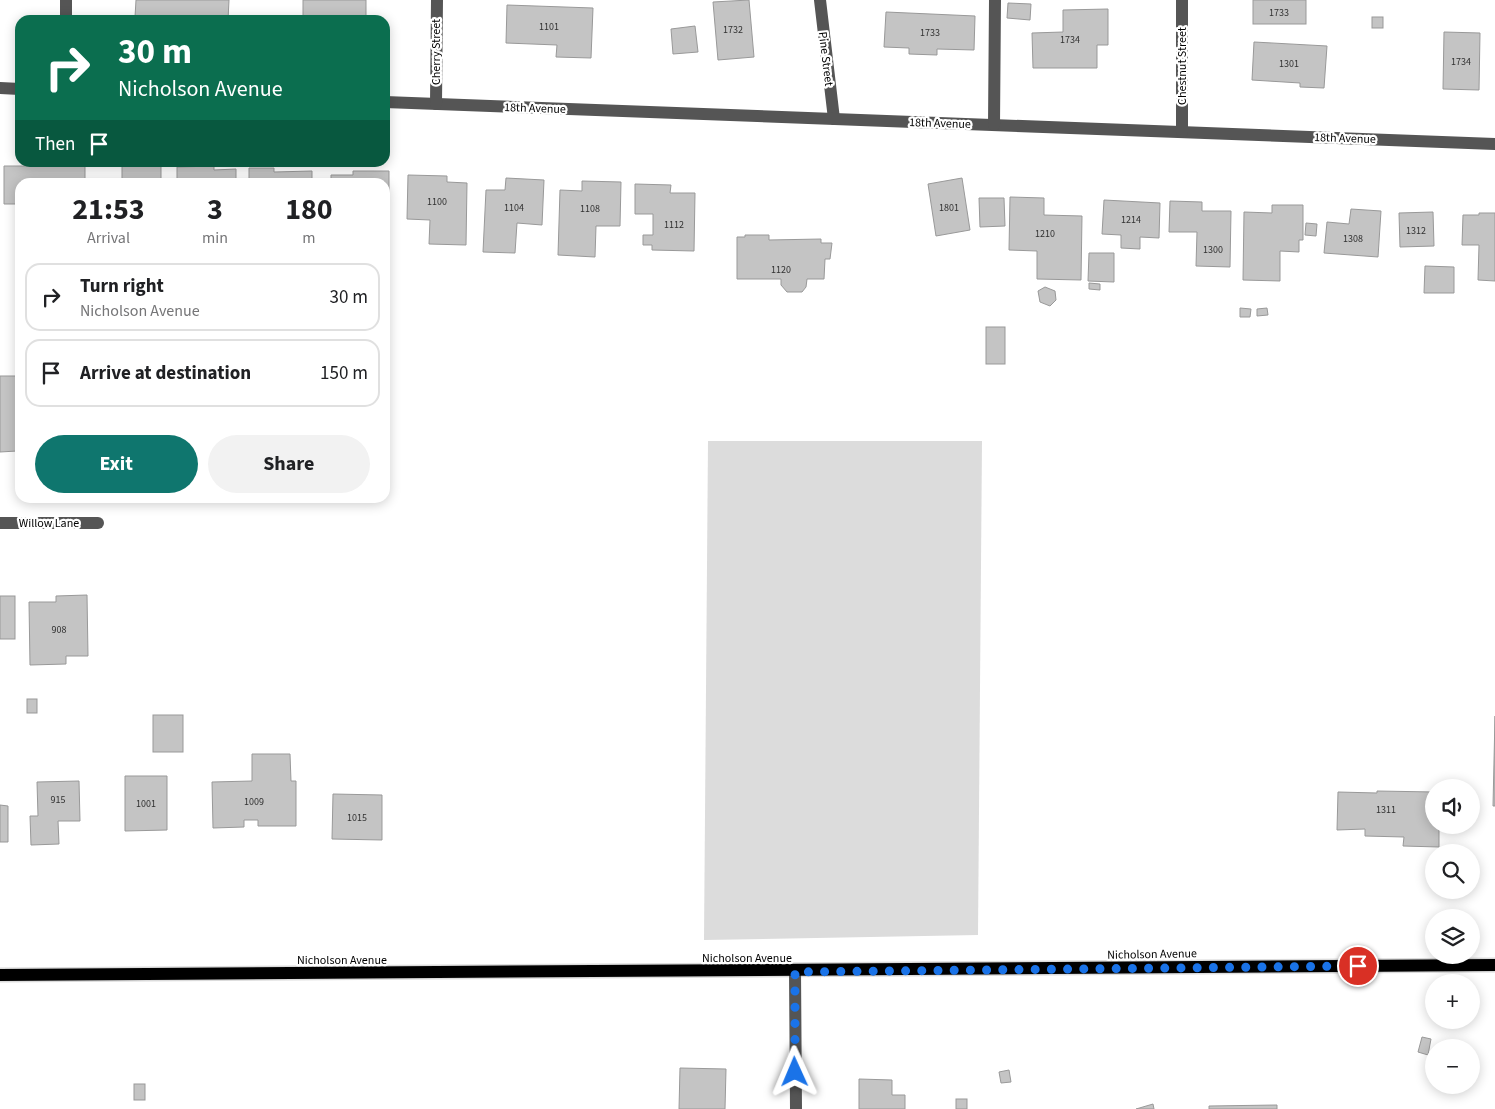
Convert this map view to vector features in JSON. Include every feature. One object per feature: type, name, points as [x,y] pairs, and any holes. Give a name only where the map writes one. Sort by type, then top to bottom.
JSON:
[{"type":"main road","name":"Nicholson Avenue","points":[[0,975],[795,972],[1495,965]]},
{"type":"street","points":[[66,0],[66,15]]},
{"type":"street","name":"Cherry Street","points":[[436,104],[437,0]]},
{"type":"street","name":"Pine Street","points":[[820,0],[834,119]]},
{"type":"street","points":[[994,125],[995,0]]},
{"type":"street","name":"Chestnut Street","points":[[1182,0],[1182,132]]},
{"type":"street","points":[[0,88],[15,89]]},
{"type":"street","name":"18th Avenue","points":[[390,102],[1495,144]]},
{"type":"street","name":"Willow Lane","points":[[0,523],[98,523]]},
{"type":"street","points":[[795,972],[796,1109]]},
{"type":"shaded area","points":[[708,441],[982,441],[978,935],[704,940]]},
{"type":"building","points":[[136,0],[229,0],[228,15],[135,15]]},
{"type":"building","points":[[303,0],[366,0],[366,15],[303,15]]},
{"type":"building","points":[[749,0],[754,57],[718,60],[713,2]]},
{"type":"building","points":[[1253,0],[1306,0],[1306,24],[1253,24]]},
{"type":"building","points":[[1008,3],[1031,4],[1030,20],[1007,18]]},
{"type":"building","points":[[507,5],[593,8],[591,58],[556,57],[557,45],[506,43]]},
{"type":"building","points":[[1108,9],[1108,45],[1097,45],[1097,68],[1033,68],[1032,33],[1063,32],[1063,10]]},
{"type":"building","points":[[886,12],[975,16],[974,50],[937,49],[937,55],[909,54],[909,48],[884,47]]},
{"type":"building","points":[[1372,17],[1383,17],[1383,28],[1372,28]]},
{"type":"building","points":[[695,26],[698,52],[673,54],[671,29]]},
{"type":"building","points":[[1444,32],[1480,33],[1479,90],[1443,89]]},
{"type":"building","points":[[1254,42],[1327,46],[1324,88],[1300,87],[1300,83],[1252,80]]},
{"type":"building","points":[[4,166],[85,167],[85,178],[15,178],[15,204],[4,204]]},
{"type":"building","points":[[122,167],[161,167],[161,178],[122,178]]},
{"type":"building","points":[[177,167],[214,167],[214,170],[236,169],[236,178],[177,178]]},
{"type":"building","points":[[249,168],[274,168],[274,172],[312,171],[312,178],[249,178]]},
{"type":"building","points":[[353,171],[389,171],[389,178],[331,178],[331,175],[353,175]]},
{"type":"building","points":[[408,175],[447,176],[447,182],[467,183],[466,245],[429,244],[430,220],[407,219]]},
{"type":"building","points":[[506,178],[544,180],[542,225],[517,223],[515,253],[483,252],[486,190],[505,190]]},
{"type":"building","points":[[962,178],[970,230],[936,236],[928,184]]},
{"type":"building","points":[[582,181],[621,182],[620,226],[596,226],[595,257],[558,255],[560,190],[582,191]]},
{"type":"building","points":[[635,184],[671,185],[670,193],[695,193],[694,251],[652,250],[652,245],[643,245],[643,235],[653,235],[653,214],[635,214]]},
{"type":"building","points":[[1010,197],[1044,198],[1044,215],[1082,216],[1081,280],[1037,279],[1037,251],[1009,250]]},
{"type":"building","points":[[979,198],[1004,198],[1005,226],[980,227]]},
{"type":"building","points":[[1104,200],[1160,203],[1159,238],[1140,237],[1140,249],[1121,248],[1121,235],[1102,234]]},
{"type":"building","points":[[1170,201],[1202,202],[1202,211],[1231,211],[1230,267],[1196,266],[1197,232],[1169,232]]},
{"type":"building","points":[[1272,205],[1303,205],[1303,240],[1299,240],[1299,252],[1280,251],[1280,281],[1243,280],[1244,212],[1272,213]]},
{"type":"building","points":[[1351,209],[1381,211],[1378,257],[1324,253],[1327,222],[1349,224]]},
{"type":"building","points":[[1433,212],[1434,246],[1400,247],[1399,213]]},
{"type":"building","points":[[1479,213],[1495,213],[1495,281],[1478,280],[1479,245],[1462,245],[1463,215],[1479,215]]},
{"type":"building","points":[[1306,223],[1317,224],[1316,236],[1305,235]]},
{"type":"building","points":[[745,235],[769,235],[769,240],[821,239],[821,243],[832,243],[830,259],[825,259],[824,279],[807,279],[806,287],[802,292],[787,292],[781,285],[781,279],[737,279],[737,237],[745,237]]},
{"type":"building","points":[[1089,253],[1114,253],[1114,282],[1088,281]]},
{"type":"building","points":[[1425,266],[1454,267],[1454,293],[1424,293]]},
{"type":"building","points":[[1089,283],[1100,284],[1100,290],[1089,289]]},
{"type":"building","points":[[1045,287],[1055,291],[1056,300],[1050,306],[1040,302],[1038,291]]},
{"type":"building","points":[[1240,308],[1251,309],[1250,317],[1240,317]]},
{"type":"building","points":[[1267,308],[1268,315],[1257,316],[1257,309]]},
{"type":"building","points":[[986,327],[1005,327],[1005,364],[986,364]]},
{"type":"building","points":[[0,376],[15,376],[15,451],[0,452]]},
{"type":"building","points":[[87,595],[88,656],[66,656],[66,664],[30,665],[29,602],[56,602],[56,596]]},
{"type":"building","points":[[0,596],[15,596],[15,639],[0,639]]},
{"type":"building","points":[[27,699],[37,699],[37,713],[27,713]]},
{"type":"building","points":[[153,715],[183,715],[183,752],[153,752]]},
{"type":"building","points":[[1495,716],[1495,806],[1493,806]]},
{"type":"building","points":[[252,754],[290,754],[291,781],[296,781],[296,826],[258,826],[258,820],[244,820],[244,827],[213,828],[212,782],[252,781]]},
{"type":"building","points":[[125,776],[167,776],[167,830],[125,831]]},
{"type":"building","points":[[79,781],[80,821],[58,821],[59,844],[31,845],[30,816],[38,816],[37,782]]},
{"type":"building","points":[[1377,791],[1425,792],[1425,834],[1439,834],[1439,844],[1425,844],[1425,847],[1403,846],[1404,837],[1365,836],[1365,829],[1337,830],[1338,792],[1377,793]]},
{"type":"building","points":[[333,794],[382,795],[382,840],[332,839]]},
{"type":"building","points":[[0,805],[8,806],[8,842],[0,842]]},
{"type":"building","points":[[1422,1037],[1431,1039],[1425,1039],[1425,1054],[1418,1052]]},
{"type":"building","points":[[680,1068],[726,1069],[725,1109],[679,1109]]},
{"type":"building","points":[[1009,1070],[1011,1082],[1001,1083],[999,1072]]},
{"type":"building","points":[[859,1079],[892,1080],[892,1095],[905,1095],[905,1109],[859,1109]]},
{"type":"building","points":[[134,1084],[145,1084],[145,1100],[134,1100]]},
{"type":"building","points":[[956,1099],[967,1099],[967,1109],[956,1109]]},
{"type":"building","points":[[1153,1104],[1154,1109],[1136,1109]]},
{"type":"building","points":[[1277,1105],[1277,1109],[1209,1109],[1209,1106]]},
{"type":"route","points":[[795,1072],[795,972],[1358,966]]}]
